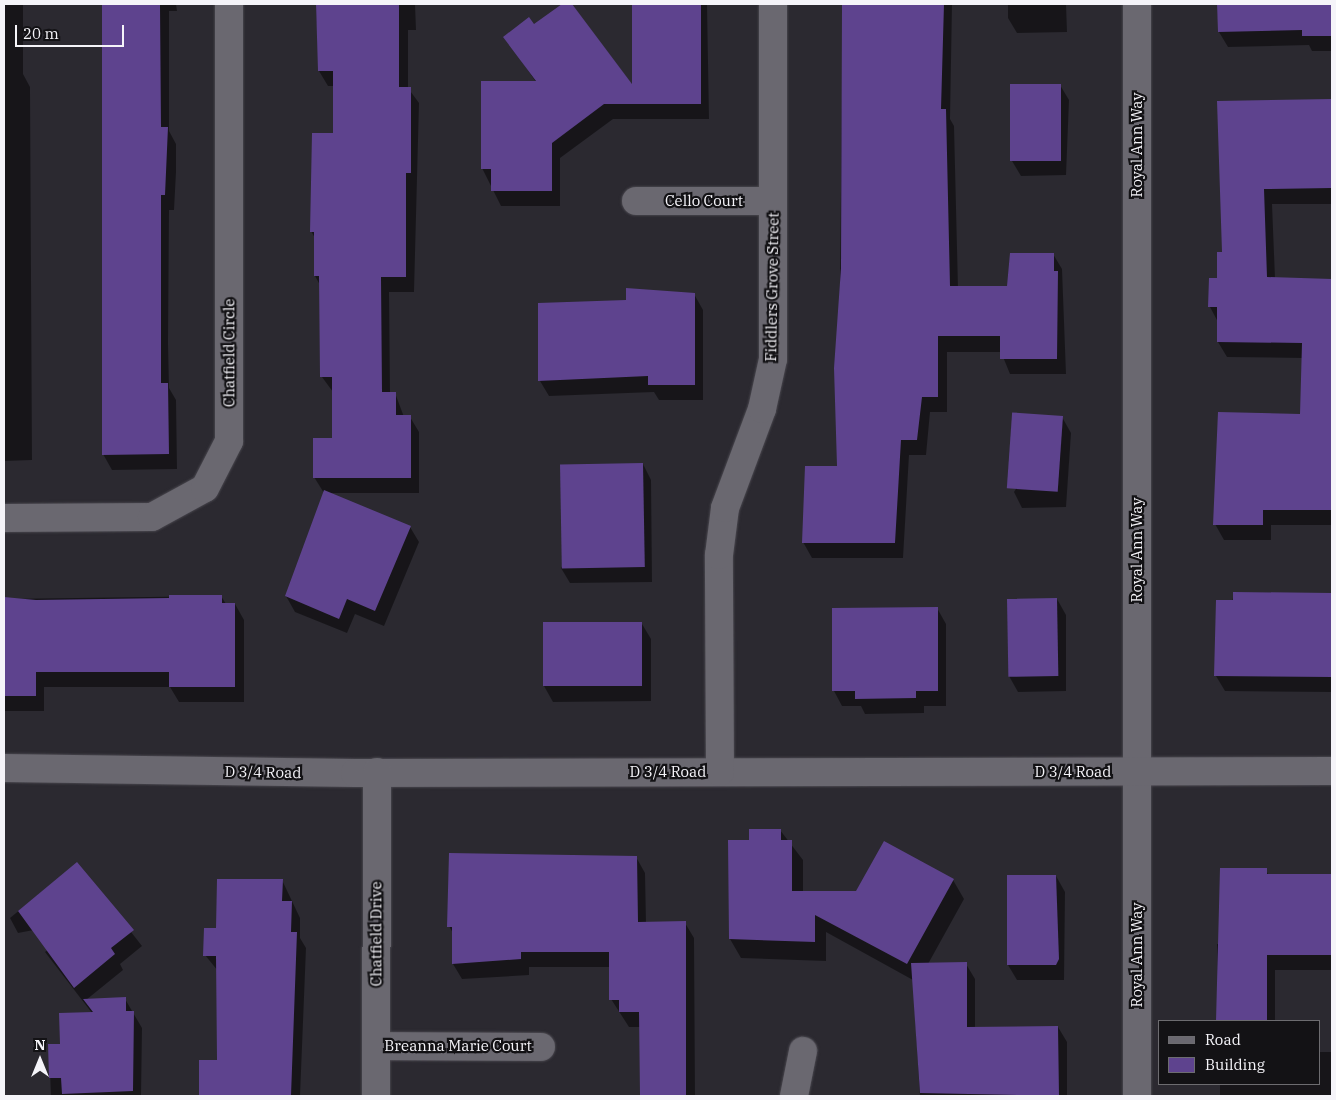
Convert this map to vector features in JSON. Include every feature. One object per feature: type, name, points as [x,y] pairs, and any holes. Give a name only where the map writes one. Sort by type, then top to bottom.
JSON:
[{"type":"street","name":"Chatfield Circle","points":[[4,518],[152,517],[205,488],[229,441],[229,4]]},
{"type":"street","name":"Fiddlers Grove Street","points":[[720,772],[720,555],[725,508],[762,409],[773,359],[773,4]]},
{"type":"street","name":"Royal Ann Way","points":[[1137,4],[1137,1096]]},
{"type":"street","name":"Cello Court","points":[[636,201],[773,201]]},
{"type":"street","name":"D 3/4 Road","points":[[4,768],[377,772],[1332,771]]},
{"type":"street","name":"Chatfield Drive","points":[[376,1096],[377,772]]},
{"type":"street","name":"Breanna Marie Court","points":[[376,1046],[541,1047]]},
{"type":"street","points":[[794,1096],[803,1051]]},
{"type":"building","points":[[102,4],[160,4],[161,127],[168,127],[165,195],[161,195],[161,383],[168,383],[169,454],[102,455]]},
{"type":"building","points":[[316,4],[399,4],[399,87],[411,87],[411,173],[406,173],[406,277],[381,277],[382,392],[396,392],[396,415],[411,415],[411,478],[313,478],[313,438],[332,438],[332,377],[320,377],[319,276],[314,276],[314,232],[310,232],[312,133],[333,133],[333,71],[318,71]]},
{"type":"building","points":[[562,4],[572,4],[632,84],[632,4],[701,4],[701,104],[604,104],[552,143],[552,191],[491,191],[491,169],[481,169],[481,81],[536,81],[503,37],[529,17],[534,24]]},
{"type":"building","points":[[842,4],[944,4],[941,109],[946,109],[950,286],[1007,286],[1010,253],[1054,253],[1054,271],[1058,271],[1057,359],[1000,359],[1000,336],[938,336],[938,397],[922,397],[917,440],[901,440],[895,543],[802,543],[805,466],[837,466],[834,368],[841,268]]},
{"type":"building","points":[[1217,4],[1332,4],[1332,36],[1302,36],[1302,30],[1218,32]]},
{"type":"building","points":[[1010,84],[1061,84],[1061,161],[1010,161]]},
{"type":"building","points":[[1332,99],[1332,188],[1264,189],[1267,277],[1332,279],[1332,510],[1263,510],[1263,525],[1213,525],[1218,412],[1300,414],[1302,343],[1217,342],[1217,307],[1208,307],[1209,278],[1217,278],[1217,252],[1222,252],[1217,101]]},
{"type":"building","points":[[626,288],[695,293],[695,385],[648,385],[648,376],[538,381],[538,303],[626,300]]},
{"type":"building","points":[[1012,412],[1063,416],[1058,492],[1007,488]]},
{"type":"building","points":[[643,463],[645,567],[562,568],[560,464]]},
{"type":"building","points":[[324,490],[411,526],[375,611],[347,599],[339,619],[285,596]]},
{"type":"building","points":[[1233,592],[1332,593],[1332,677],[1214,676],[1216,600],[1233,600]]},
{"type":"building","points":[[169,595],[222,595],[222,603],[235,603],[235,687],[169,687],[169,672],[36,672],[36,696],[4,696],[4,597],[36,600],[169,598]]},
{"type":"building","points":[[1057,598],[1058,676],[1008,677],[1007,599]]},
{"type":"building","points":[[938,607],[938,691],[916,691],[916,698],[855,699],[855,691],[832,691],[832,608]]},
{"type":"building","points":[[543,622],[642,622],[642,686],[543,686]]},
{"type":"building","points":[[749,829],[781,829],[781,840],[792,840],[792,891],[856,891],[884,841],[954,879],[907,964],[815,915],[815,942],[729,939],[728,840],[749,840]]},
{"type":"building","points":[[449,853],[637,856],[638,922],[686,921],[686,1096],[640,1096],[639,1012],[619,1012],[619,1000],[609,1000],[609,952],[521,952],[521,959],[452,964],[452,927],[447,927]]},
{"type":"building","points":[[77,862],[134,930],[111,948],[115,954],[74,988],[18,911]]},
{"type":"building","points":[[1220,868],[1267,868],[1267,874],[1332,874],[1332,955],[1267,955],[1267,1020],[1216,1020]]},
{"type":"building","points":[[1007,875],[1056,875],[1059,959],[1056,965],[1007,965]]},
{"type":"building","points":[[217,879],[283,879],[282,901],[292,901],[291,932],[297,932],[291,1096],[199,1096],[199,1060],[217,1060],[216,956],[203,956],[204,928],[216,928]]},
{"type":"building","points":[[967,962],[967,1027],[1058,1026],[1059,1096],[920,1093],[911,963]]},
{"type":"building","points":[[126,997],[126,1011],[134,1011],[133,1091],[62,1094],[61,1078],[49,1078],[48,1044],[60,1044],[59,1013],[93,1012],[83,999]]}]
